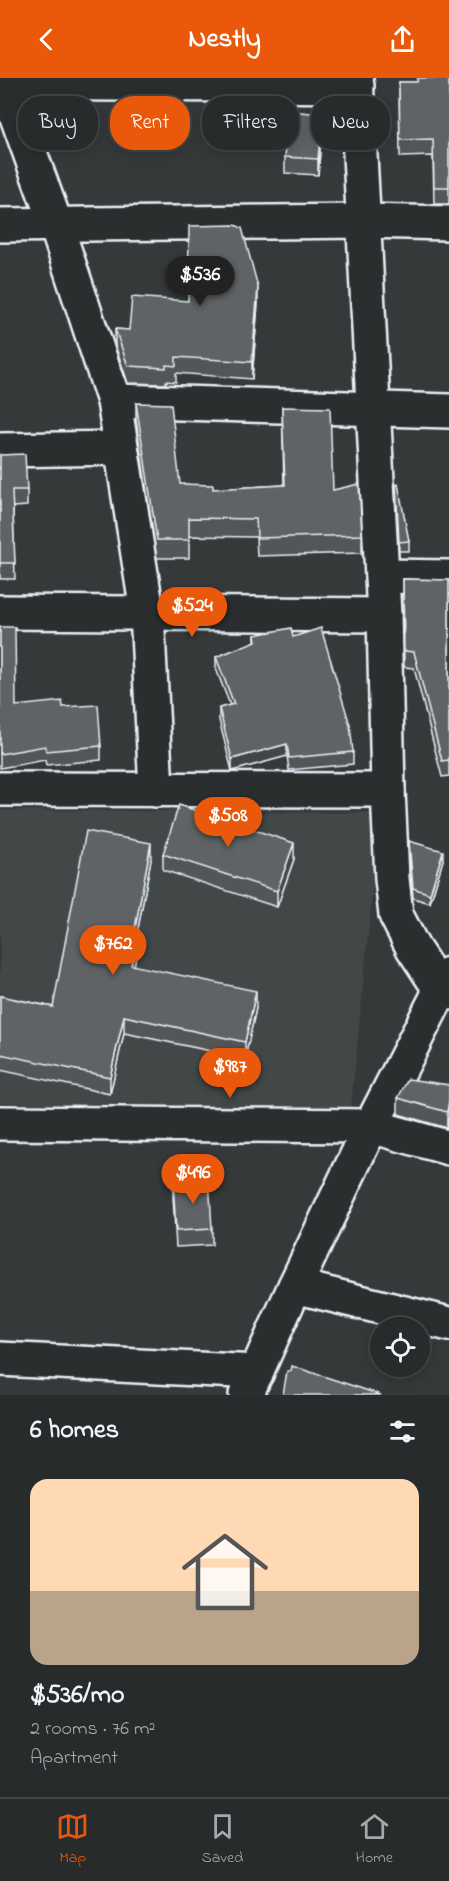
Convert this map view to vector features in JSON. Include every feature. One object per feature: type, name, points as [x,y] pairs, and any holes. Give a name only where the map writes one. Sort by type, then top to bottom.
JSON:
[{"type":"street","points":[[0,1359],[251,1384],[371,1126],[446,986],[413,948],[396,915],[388,790],[384,615],[356,82],[2,81],[56,225],[114,401],[147,612],[156,790]]},
{"type":"street","points":[[0,225],[364,221],[449,223]]},
{"type":"street","points":[[114,401],[449,411]]},
{"type":"street","points":[[0,450],[121,448]]},
{"type":"street","points":[[382,576],[449,577]]},
{"type":"street","points":[[0,612],[384,615]]},
{"type":"street","points":[[0,789],[388,790]]},
{"type":"street","points":[[0,1123],[371,1126],[449,1148]]},
{"type":"street","points":[[295,1286],[449,1324]]},
{"type":"shaded area","points":[[0,810],[380,813],[351,1108],[0,1103]]},
{"type":"building","points":[[418,78],[449,78],[449,187],[434,187],[433,139],[400,140],[399,82],[417,82]]},
{"type":"building","points":[[299,112],[311,113],[311,150],[319,150],[318,159],[285,157],[286,150],[299,150]]},
{"type":"building","points":[[235,225],[242,228],[258,287],[252,362],[176,357],[176,366],[166,365],[166,368],[128,366],[115,329],[129,330],[132,297],[188,301],[189,226]]},
{"type":"building","points":[[136,403],[171,404],[180,484],[213,485],[213,489],[285,485],[282,407],[330,408],[333,490],[359,484],[362,535],[257,538],[256,519],[189,518],[189,540],[157,540]]},
{"type":"building","points":[[25,454],[27,490],[12,490],[15,563],[0,563],[0,455]]},
{"type":"building","points":[[398,484],[409,541],[399,542],[396,485]]},
{"type":"building","points":[[403,579],[449,580],[449,760],[442,761],[414,652],[404,651]]},
{"type":"building","points":[[0,627],[15,627],[16,706],[62,701],[63,707],[98,705],[101,746],[46,751],[45,746],[0,754]]},
{"type":"building","points":[[291,628],[293,637],[321,628],[350,725],[353,752],[289,758],[287,744],[232,759],[219,708],[234,704],[216,657],[256,641],[255,635]]},
{"type":"building","points":[[179,805],[294,843],[277,891],[163,854]]},
{"type":"building","points":[[86,831],[151,843],[133,939],[136,939],[131,965],[256,991],[245,1042],[124,1016],[110,1077],[0,1054],[0,996],[53,1007]]},
{"type":"building","points":[[409,841],[443,851],[430,894],[413,888]]},
{"type":"building","points":[[408,1079],[449,1085],[447,1112],[398,1098]]},
{"type":"building","points":[[209,1178],[212,1229],[176,1231],[173,1181]]},
{"type":"building","points":[[292,1366],[381,1395],[283,1395],[287,1371],[291,1371]]}]
